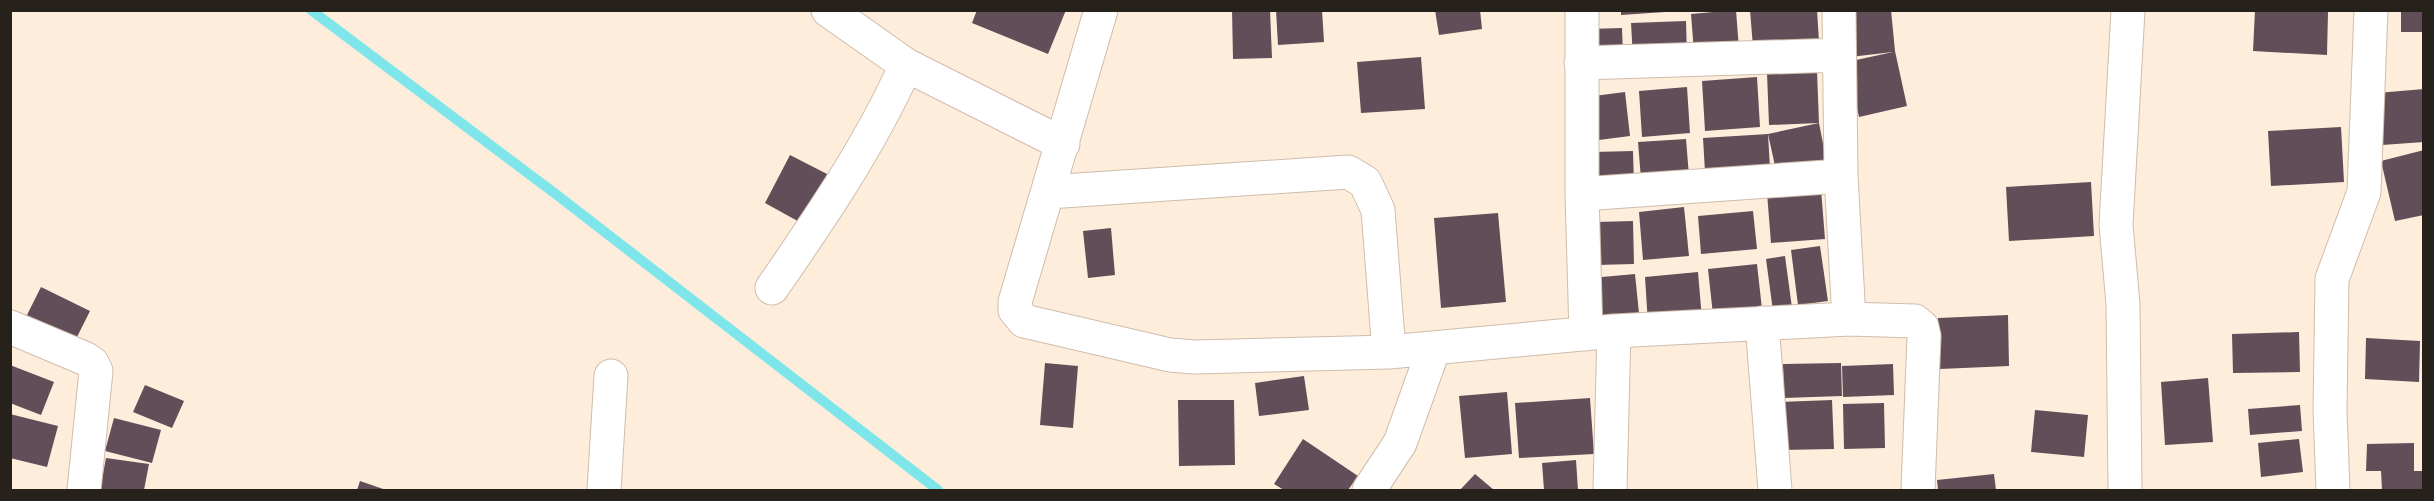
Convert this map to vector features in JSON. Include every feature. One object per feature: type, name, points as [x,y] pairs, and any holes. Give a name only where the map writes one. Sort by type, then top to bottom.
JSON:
[{"type":"street","points":[[828,10],[906,65],[1063,144]]},
{"type":"street","points":[[1101,10],[1015,302],[1015,310],[1024,321],[1170,355],[1195,357],[1389,352],[1600,332],[1762,323],[1849,319],[1915,321],[1922,327],[1924,336],[1918,490]]},
{"type":"street","points":[[1582,10],[1582,194],[1600,332],[1610,490]]},
{"type":"street","points":[[1839,10],[1841,176],[1849,319]]},
{"type":"street","points":[[2125,490],[2123,304],[2116,225],[2128,10]]},
{"type":"street","points":[[2333,490],[2330,410],[2332,279],[2364,192],[2371,10]]},
{"type":"street","points":[[1581,63],[1839,55]]},
{"type":"street","points":[[772,288],[890,102],[906,65]]},
{"type":"street","points":[[1048,192],[1348,172],[1365,182],[1378,210],[1389,352]]},
{"type":"street","points":[[1582,194],[1841,176]]},
{"type":"street","points":[[1762,323],[1774,490]]},
{"type":"street","points":[[10,327],[86,359],[92,363],[96,371],[84,490]]},
{"type":"street","points":[[1369,490],[1400,443],[1434,348]]},
{"type":"street","points":[[604,490],[611,376]]},
{"type":"building","points":[[977,10],[1066,10],[1048,54],[972,23]]},
{"type":"building","points":[[1232,10],[1270,10],[1272,58],[1233,59]]},
{"type":"building","points":[[1276,10],[1322,10],[1324,42],[1278,45]]},
{"type":"building","points":[[1435,10],[1480,10],[1482,29],[1439,35]]},
{"type":"building","points":[[1621,10],[1665,10],[1665,12],[1621,15]]},
{"type":"building","points":[[1736,10],[1739,49],[1694,52],[1691,14]]},
{"type":"building","points":[[1750,10],[1817,10],[1819,41],[1753,47]]},
{"type":"building","points":[[1845,10],[1891,10],[1895,51],[1907,106],[1859,117],[1847,62],[1893,52],[1850,57]]},
{"type":"building","points":[[2255,10],[2328,12],[2327,55],[2253,51]]},
{"type":"building","points":[[2401,10],[2424,10],[2424,32],[2401,32]]},
{"type":"building","points":[[1686,21],[1687,56],[1633,58],[1631,23]]},
{"type":"building","points":[[1622,28],[1623,54],[1589,55],[1588,29]]},
{"type":"building","points":[[1421,57],[1425,109],[1361,113],[1357,62]]},
{"type":"building","points":[[1817,71],[1819,123],[1769,125],[1767,73]]},
{"type":"building","points":[[1757,77],[1760,127],[1705,131],[1702,81]]},
{"type":"building","points":[[1687,87],[1690,133],[1642,137],[1639,91]]},
{"type":"building","points":[[2424,89],[2424,142],[2382,145],[2377,93]]},
{"type":"building","points":[[1625,92],[1630,136],[1591,141],[1586,97]]},
{"type":"building","points":[[1819,123],[1827,164],[1777,175],[1768,134]]},
{"type":"building","points":[[2341,127],[2344,182],[2271,186],[2268,131]]},
{"type":"building","points":[[1768,134],[1770,168],[1705,172],[1703,138]]},
{"type":"building","points":[[1686,139],[1689,176],[1641,179],[1638,142]]},
{"type":"building","points":[[2424,150],[2424,215],[2395,221],[2381,161]]},
{"type":"building","points":[[1633,151],[1634,185],[1594,186],[1593,152]]},
{"type":"building","points":[[790,155],[829,175],[803,224],[765,203]]},
{"type":"building","points":[[2091,182],[2094,236],[2009,241],[2006,187]]},
{"type":"building","points":[[1821,189],[1825,239],[1771,243],[1767,193]]},
{"type":"building","points":[[1684,207],[1689,256],[1643,260],[1639,212]]},
{"type":"building","points":[[1753,211],[1757,249],[1701,254],[1698,216]]},
{"type":"building","points":[[1498,213],[1506,302],[1441,308],[1434,218]]},
{"type":"building","points":[[1633,221],[1634,264],[1596,265],[1595,222]]},
{"type":"building","points":[[1111,228],[1115,275],[1088,278],[1083,231]]},
{"type":"building","points":[[1820,246],[1828,301],[1798,305],[1791,250]]},
{"type":"building","points":[[1785,256],[1792,308],[1773,311],[1766,259]]},
{"type":"building","points":[[1757,264],[1762,309],[1713,315],[1708,269]]},
{"type":"building","points":[[1698,272],[1702,319],[1648,324],[1645,277]]},
{"type":"building","points":[[1635,274],[1640,323],[1596,328],[1591,278]]},
{"type":"building","points":[[41,287],[90,311],[74,343],[25,319]]},
{"type":"building","points":[[2008,315],[2009,366],[1940,369],[1938,318]]},
{"type":"building","points":[[2299,332],[2300,372],[2233,373],[2232,334]]},
{"type":"building","points":[[2366,338],[2420,341],[2419,382],[2365,379]]},
{"type":"building","points":[[1045,363],[1078,366],[1073,428],[1040,425]]},
{"type":"building","points":[[1841,363],[1842,396],[1784,398],[1783,364]]},
{"type":"building","points":[[1893,364],[1894,395],[1843,397],[1842,366]]},
{"type":"building","points":[[10,365],[54,382],[41,415],[10,403]]},
{"type":"building","points":[[1304,376],[1309,410],[1259,416],[1255,383]]},
{"type":"building","points":[[2208,378],[2213,442],[2165,445],[2161,382]]},
{"type":"building","points":[[145,385],[184,401],[172,428],[133,412]]},
{"type":"building","points":[[1507,392],[1512,454],[1465,458],[1459,396]]},
{"type":"building","points":[[1590,398],[1594,454],[1519,458],[1515,403]]},
{"type":"building","points":[[1178,400],[1234,400],[1235,465],[1179,466]]},
{"type":"building","points":[[1832,400],[1834,449],[1781,450],[1779,402]]},
{"type":"building","points":[[1884,403],[1885,448],[1844,449],[1843,404]]},
{"type":"building","points":[[2300,405],[2302,431],[2250,435],[2248,409]]},
{"type":"building","points":[[2035,410],[2088,415],[2084,457],[2031,452]]},
{"type":"building","points":[[10,414],[58,426],[47,467],[10,458]]},
{"type":"building","points":[[114,418],[161,430],[152,463],[105,451]]},
{"type":"building","points":[[1303,439],[1358,476],[1348,490],[1284,490],[1274,484]]},
{"type":"building","points":[[2299,439],[2303,472],[2261,477],[2258,443]]},
{"type":"building","points":[[2414,443],[2414,471],[2424,471],[2424,490],[2382,490],[2381,471],[2366,471],[2367,444]]},
{"type":"building","points":[[106,458],[149,464],[144,490],[100,490]]},
{"type":"building","points":[[1576,460],[1578,490],[1544,490],[1542,463]]},
{"type":"building","points":[[1475,474],[1494,490],[1460,490]]},
{"type":"building","points":[[1994,474],[1996,490],[1938,490],[1937,480]]},
{"type":"building","points":[[360,481],[386,490],[357,490]]},
{"type":"waterway","points":[[311,10],[557,195],[938,490]]}]
